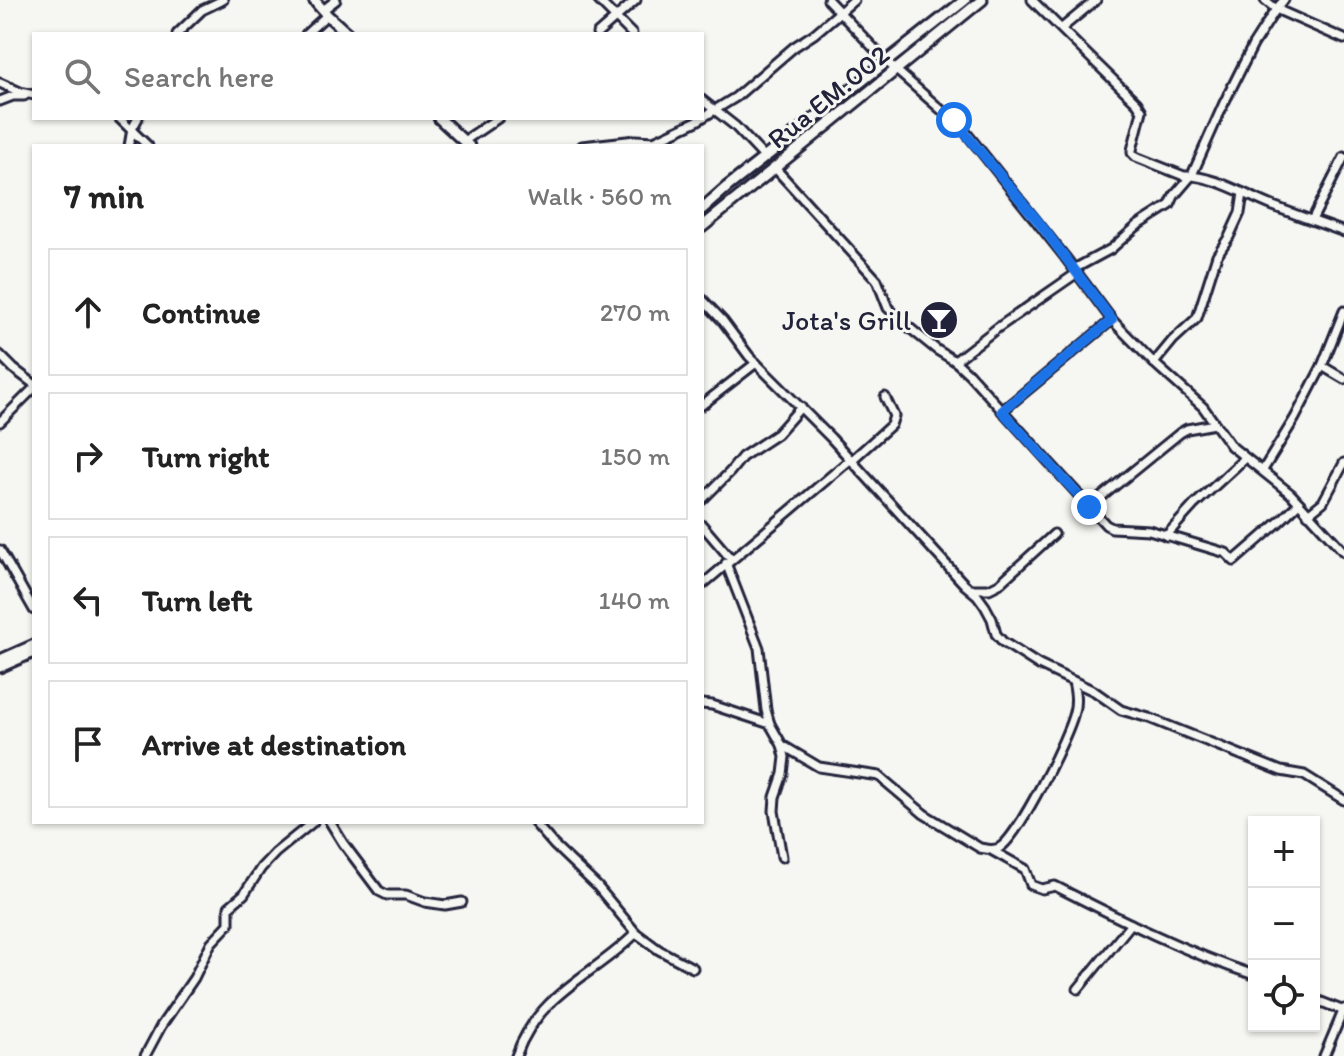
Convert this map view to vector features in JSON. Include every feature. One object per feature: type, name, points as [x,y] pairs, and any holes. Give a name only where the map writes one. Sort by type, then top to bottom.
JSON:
[{"type":"street","points":[[179,32],[202,10],[223,0]]},
{"type":"street","points":[[314,0],[346,32]]},
{"type":"street","points":[[308,32],[336,0]]},
{"type":"street","points":[[598,0],[630,32]]},
{"type":"street","points":[[599,32],[636,0]]},
{"type":"street","points":[[828,0],[891,65],[964,130],[1112,320],[1203,407],[1221,435],[1244,459],[1263,470],[1291,494],[1344,552]]},
{"type":"street","points":[[704,116],[736,97],[854,0]]},
{"type":"street","name":"Rua EM.002","points":[[704,225],[775,168],[965,0]]},
{"type":"street","name":"Rua EM.002","points":[[704,207],[765,158],[982,0]]},
{"type":"street","points":[[1032,0],[1137,103],[1142,111],[1132,153],[1136,157],[1184,176],[1211,180],[1344,232]]},
{"type":"street","points":[[1062,28],[1096,0]]},
{"type":"street","points":[[1265,0],[1276,9],[1341,38],[1344,28]]},
{"type":"street","points":[[955,361],[1075,271],[1111,249],[1137,226],[1167,209],[1192,175],[1253,45],[1284,0]]},
{"type":"street","points":[[0,83],[32,96]]},
{"type":"street","points":[[0,101],[13,96],[32,97]]},
{"type":"street","points":[[704,102],[735,126],[765,158]]},
{"type":"street","points":[[121,120],[146,144]]},
{"type":"street","points":[[129,144],[137,120]]},
{"type":"street","points":[[441,120],[467,143],[496,120]]},
{"type":"street","points":[[600,144],[654,141],[699,120]]},
{"type":"street","points":[[1312,220],[1344,157]]},
{"type":"street","points":[[775,168],[877,280],[888,308],[928,343],[955,361],[1101,522],[1112,528],[1149,530],[1226,553],[1234,561],[1299,503]]},
{"type":"street","points":[[1154,363],[1197,318],[1217,255],[1240,213],[1243,193]]},
{"type":"street","points":[[704,301],[756,363],[851,459],[977,595],[1003,642],[1039,665],[1094,691],[1121,710],[1149,718],[1281,771],[1304,775],[1344,800]]},
{"type":"street","points":[[1263,470],[1322,366],[1344,311]]},
{"type":"street","points":[[1002,411],[1112,320]]},
{"type":"street","points":[[0,355],[32,384]]},
{"type":"street","points":[[704,403],[756,363]]},
{"type":"street","points":[[1322,366],[1344,379]]},
{"type":"street","points":[[0,422],[32,388]]},
{"type":"street","points":[[704,583],[891,425],[894,416],[885,397]]},
{"type":"street","points":[[704,498],[742,457],[777,434],[801,407]]},
{"type":"street","points":[[1089,507],[1180,433],[1215,424]]},
{"type":"street","points":[[1166,536],[1244,459]]},
{"type":"street","points":[[1308,514],[1323,502],[1344,463]]},
{"type":"street","points":[[704,528],[728,561],[759,648],[766,710],[785,757],[774,811],[782,857]]},
{"type":"street","points":[[969,588],[989,589],[999,584],[1054,534]]},
{"type":"street","points":[[0,550],[32,606]]},
{"type":"street","points":[[0,660],[32,646]]},
{"type":"street","points":[[0,667],[32,653]]},
{"type":"street","points":[[782,745],[819,767],[879,776],[924,814],[980,848],[998,849],[1034,798],[1068,733],[1075,710],[1073,681]]},
{"type":"street","points":[[704,704],[770,724]]},
{"type":"street","points":[[145,1056],[161,1026],[194,978],[211,943],[229,924],[229,907],[244,894],[275,853],[311,824]]},
{"type":"street","points":[[331,824],[379,891],[445,905],[462,902]]},
{"type":"street","points":[[536,824],[597,886],[636,933],[659,950],[693,968]]},
{"type":"street","points":[[991,850],[1025,869],[1031,885],[1042,889],[1055,886],[1210,960],[1248,973]]},
{"type":"street","points":[[1078,989],[1131,924]]},
{"type":"street","points":[[516,1056],[533,1024],[549,1004],[636,933]]},
{"type":"street","points":[[1320,1001],[1344,1010],[1324,1056]]},
{"type":"place","name":"Jota's Grill","points":[[939,320]]},
{"type":"route","points":[[954,120],[1038,221],[1112,320],[1002,411],[1089,507]]}]
